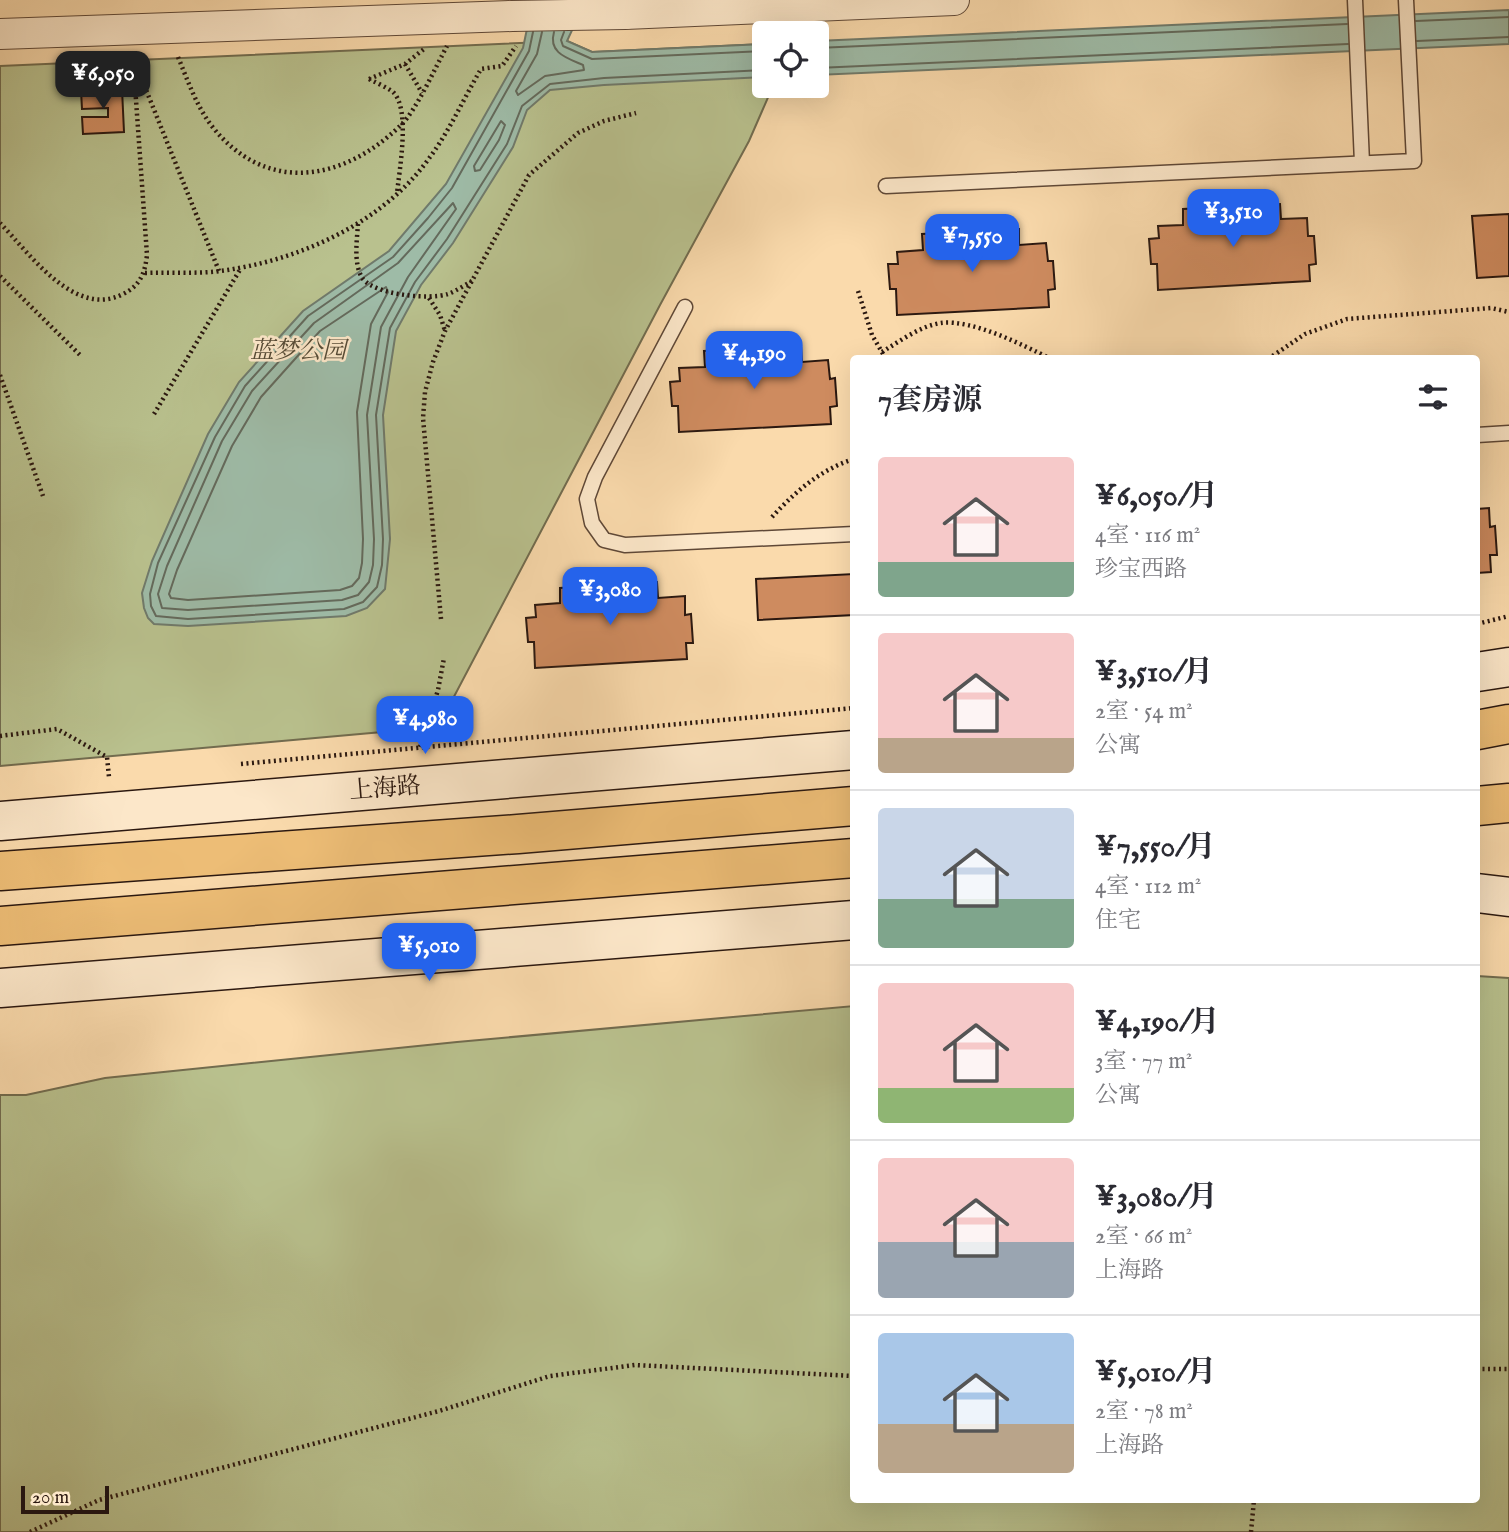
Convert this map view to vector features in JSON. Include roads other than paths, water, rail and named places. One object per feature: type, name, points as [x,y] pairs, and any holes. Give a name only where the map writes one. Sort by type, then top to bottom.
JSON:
[{"type":"highway","points":[[1480,729],[1509,724]]},
{"type":"highway","points":[[1480,752],[1509,749]]},
{"type":"highway","points":[[1480,806],[1509,803]]},
{"type":"highway","points":[[0,871],[505,835],[850,806]]},
{"type":"highway","points":[[1480,831],[1509,830]]},
{"type":"highway","points":[[0,926],[850,858]]},
{"type":"main road","points":[[1480,672],[1509,667]]},
{"type":"main road","name":"上海路","points":[[0,821],[850,750]]},
{"type":"main road","points":[[1480,893],[1509,897]]},
{"type":"main road","points":[[0,988],[850,920]]},
{"type":"street","points":[[0,34],[463,18],[515,26],[625,14],[954,0]]},
{"type":"lane","points":[[1355,0],[1362,163]]},
{"type":"lane","points":[[886,186],[1414,161],[1406,0]]},
{"type":"lane","points":[[685,307],[594,477],[587,499],[592,523],[604,540],[625,545],[850,534]]},
{"type":"lane","points":[[1480,435],[1509,433]]},
{"type":"water","points":[[533,0],[586,0],[567,41],[592,52],[752,45],[752,78],[550,90],[527,110],[513,147],[453,243],[421,285],[396,331],[383,415],[390,539],[385,589],[367,608],[346,616],[188,626],[154,624],[144,608],[142,593],[152,561],[208,434],[239,382],[303,311],[389,251],[446,184],[523,48]]},
{"type":"water","points":[[1509,10],[1509,44],[829,74],[829,40]]},
{"type":"park label","name":"蓝梦公园","points":[[298,351]]}]
